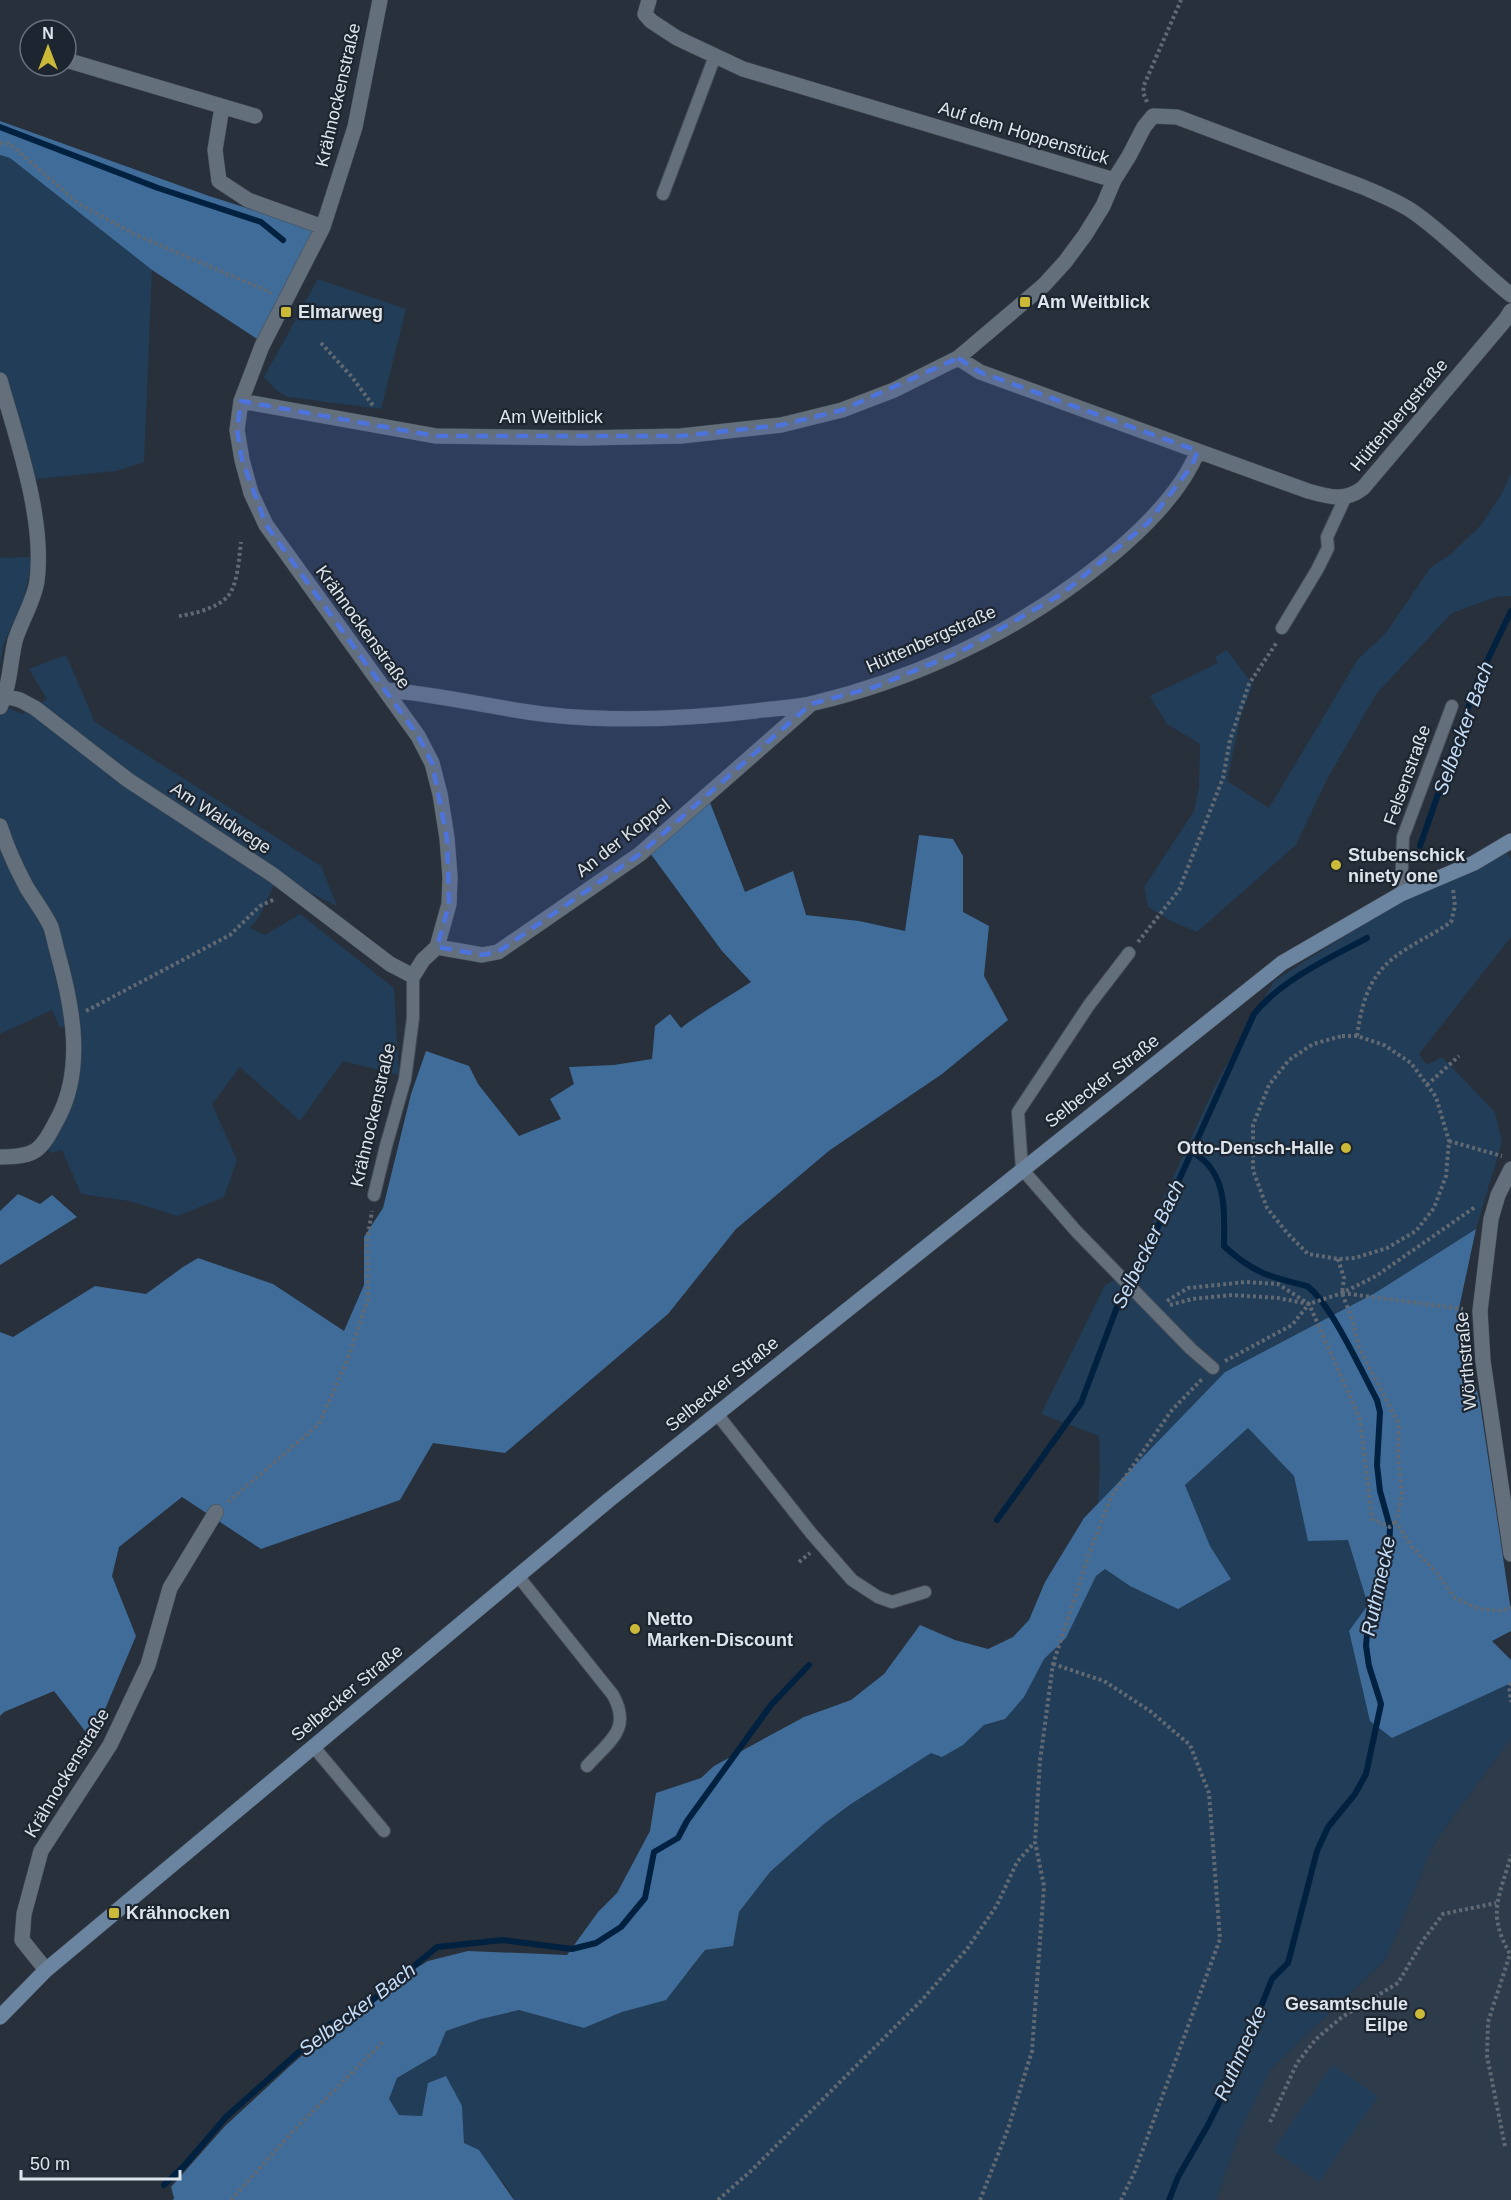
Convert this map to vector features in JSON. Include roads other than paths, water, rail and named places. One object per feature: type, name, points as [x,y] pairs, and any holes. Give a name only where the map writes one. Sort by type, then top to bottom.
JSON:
[{"type":"main road","name":"Selbecker Straße","points":[[2,2011],[46,1970],[518,1576],[1022,1169],[1282,963],[1401,894],[1474,863],[1510,843]]},
{"type":"street","name":"Krähnockenstraße","points":[[380,0],[355,127],[323,227],[262,346],[241,401],[237,430],[251,493],[266,525],[418,736],[432,763],[447,838],[450,877],[449,904],[437,947],[423,960],[413,976]]},
{"type":"street","name":"Auf dem Hoppenstück","points":[[647,7],[651,21],[677,38],[743,69],[1114,180],[1144,127],[1154,116],[1177,117],[1363,187],[1411,210],[1459,248],[1511,295]]},
{"type":"street","points":[[78,64],[255,116]]},
{"type":"street","points":[[222,107],[215,150],[219,181],[248,200],[323,227]]},
{"type":"street","name":"Am Weitblick","points":[[241,401],[436,436],[583,438],[681,436],[770,426],[842,410],[894,390],[958,358],[1024,302],[1065,262],[1103,206],[1114,180]]},
{"type":"street","name":"Hüttenbergstraße","points":[[1345,498],[1355,495],[1363,488],[1511,311]]},
{"type":"street","points":[[958,358],[980,372],[1308,491],[1335,498],[1345,498]]},
{"type":"street","name":"Am Waldwege","points":[[0,380],[36,518],[39,559],[36,584],[12,652],[9,683],[2,700],[20,700],[35,708],[128,780],[273,875],[390,964],[413,976]]},
{"type":"street","name":"Hüttenbergstraße","points":[[385,690],[422,693],[550,715],[630,720],[725,714],[811,704],[874,687],[960,652],[1062,594],[1101,565],[1148,522],[1191,467],[1198,451]]},
{"type":"street","name":"An der Koppel","points":[[437,947],[482,955],[498,952],[640,854],[811,704]]},
{"type":"street","points":[[0,826],[12,860],[50,926],[68,990],[73,1018],[74,1048],[71,1077],[63,1109],[43,1146],[25,1156],[0,1157]]},
{"type":"street","name":"Wörthstraße","points":[[1511,1169],[1498,1195],[1491,1219],[1480,1311],[1483,1361],[1511,1554]]},
{"type":"street","name":"Krähnockenstraße","points":[[46,1970],[22,1940],[24,1914],[41,1851],[110,1745],[148,1665],[170,1587],[216,1512]]},
{"type":"lane","points":[[663,194],[715,56]]},
{"type":"lane","points":[[1282,628],[1321,563],[1328,548],[1327,537],[1345,498]]},
{"type":"lane","name":"Felsenstraße","points":[[1401,894],[1403,837],[1452,706]]},
{"type":"lane","points":[[1129,953],[1089,1005],[1018,1112],[1022,1169],[1076,1231],[1191,1349],[1213,1368]]},
{"type":"lane","name":"Krähnockenstraße","points":[[374,1195],[405,1079],[413,1018],[413,976]]},
{"type":"lane","points":[[717,1414],[811,1533],[852,1580],[878,1597],[892,1602],[925,1592]]},
{"type":"lane","points":[[518,1576],[613,1695],[621,1709],[618,1731],[587,1766]]},
{"type":"lane","points":[[313,1746],[384,1831]]},
{"type":"waterway","points":[[0,127],[158,188],[261,222],[283,240]]},
{"type":"waterway","name":"Selbecker Bach","points":[[1420,846],[1477,682],[1511,611]]},
{"type":"waterway","name":"Selbecker Bach","points":[[997,1520],[1081,1403],[1120,1299],[1145,1255],[1254,1014],[1292,980],[1367,938]]},
{"type":"waterway","name":"Ruthmecke","points":[[1169,2200],[1178,2177],[1208,2125],[1236,2069],[1272,1979],[1288,1963],[1317,1851],[1328,1827],[1355,1794],[1366,1774],[1381,1704],[1369,1666],[1366,1646],[1369,1612],[1389,1554],[1390,1527],[1380,1491],[1377,1465],[1380,1412],[1377,1400],[1354,1356],[1326,1307],[1307,1286],[1262,1273],[1224,1246],[1224,1215],[1219,1185],[1208,1165],[1192,1151]]},
{"type":"waterway","name":"Selbecker Bach","points":[[164,2185],[184,2166],[226,2117],[330,2024],[357,2013],[437,1947],[503,1940],[572,1949],[596,1943],[621,1927],[645,1898],[654,1852],[678,1838],[687,1821],[771,1705],[809,1665]]},
{"type":"place","name":"Am Weitblick","points":[[1025,302]]},
{"type":"place","name":"Elmarweg","points":[[286,312]]},
{"type":"place","name":"Stubenschick ninety one","points":[[1336,865]]},
{"type":"place","name":"Otto-Densch-Halle","points":[[1346,1148]]},
{"type":"place","name":"Netto Marken-Discount","points":[[635,1629]]},
{"type":"place","name":"Krähnocken","points":[[114,1913]]},
{"type":"place","name":"Gesamtschule Eilpe","points":[[1420,2014]]}]
